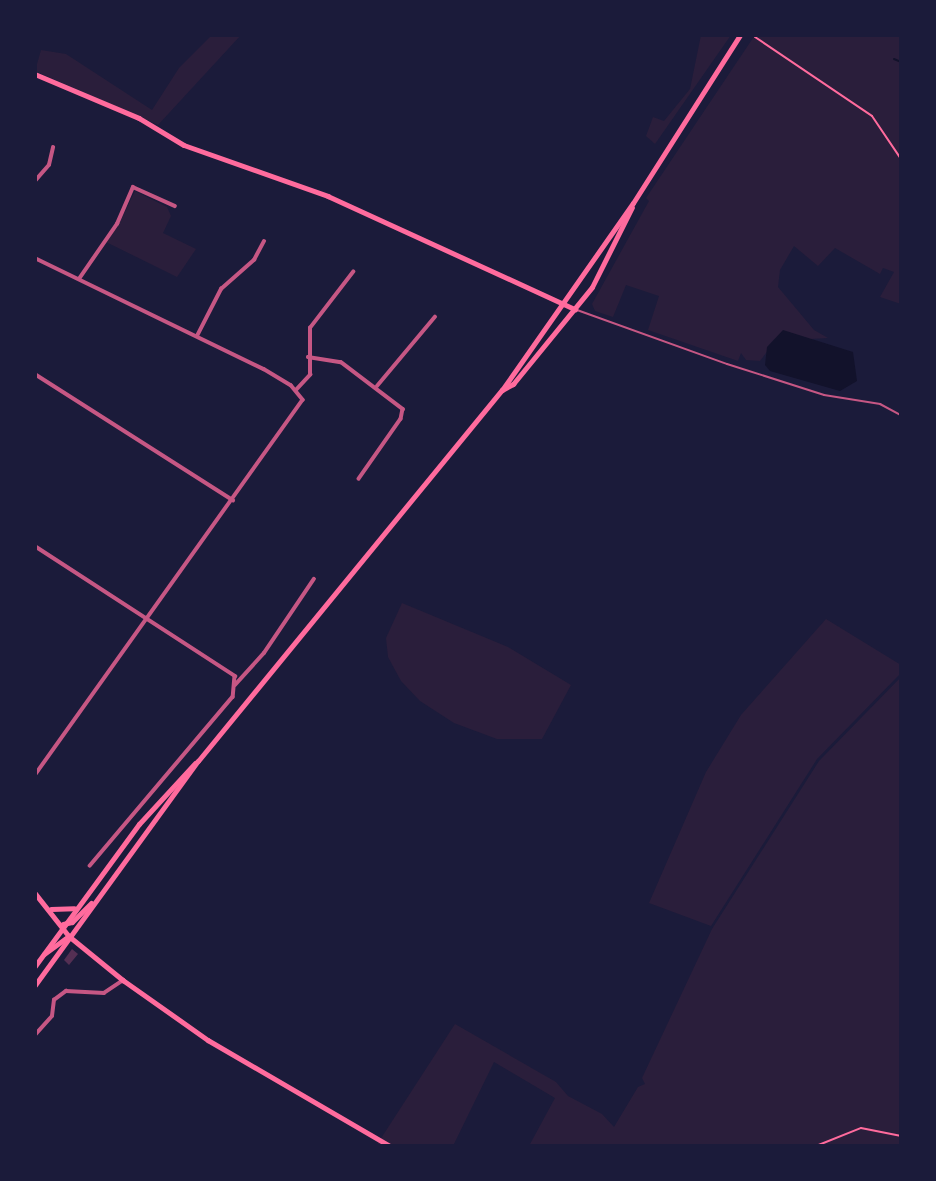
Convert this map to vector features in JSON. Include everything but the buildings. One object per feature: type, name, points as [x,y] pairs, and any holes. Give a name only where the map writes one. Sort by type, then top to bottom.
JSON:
[{"type":"highway","points":[[35,985],[91,903],[198,761],[502,390],[633,204],[740,35]]},
{"type":"highway","points":[[502,390],[513,384],[576,309],[615,245],[633,204]]},
{"type":"highway","points":[[35,966],[63,924],[139,824],[198,761]]},
{"type":"highway","points":[[63,924],[70,924],[91,903]]},
{"type":"highway","points":[[51,909],[75,908]]},
{"type":"highway","points":[[44,954],[69,936]]},
{"type":"main road","points":[[35,74],[112,106],[209,156],[328,196],[576,309]]},
{"type":"main road","points":[[35,893],[63,924],[69,936],[123,980],[208,1040],[390,1146]]},
{"type":"street","points":[[35,181],[49,165],[53,146]]},
{"type":"street","points":[[79,279],[117,224],[133,187],[175,206]]},
{"type":"street","points":[[197,336],[221,289],[254,260],[264,241]]},
{"type":"street","points":[[35,258],[197,336],[296,390],[303,401],[35,776]]},
{"type":"street","points":[[296,390],[310,375],[310,328],[352,272]]},
{"type":"street","points":[[377,386],[435,317]]},
{"type":"street","points":[[308,357],[334,359],[377,386],[401,406],[403,415],[359,479]]},
{"type":"street","points":[[35,374],[233,500]]},
{"type":"street","points":[[35,546],[231,672],[235,685],[233,697],[90,866]]},
{"type":"street","points":[[235,685],[264,653],[314,579]]},
{"type":"street","points":[[35,1035],[52,1016],[54,1000],[66,991],[104,993],[123,980]]},
{"type":"lane","points":[[576,309],[727,364],[824,395],[880,404],[901,415]]},
{"type":"path","points":[[755,37],[872,116],[901,159]]},
{"type":"path","points":[[816,1146],[861,1128],[901,1136]]},
{"type":"shaded area","points":[[212,35],[241,35],[158,125],[35,71],[41,50],[66,54],[152,110],[179,68]]},
{"type":"shaded area","points":[[701,35],[731,35],[655,144],[646,136],[653,117],[664,121],[690,89]]},
{"type":"shaded area","points":[[755,35],[901,35],[901,304],[880,297],[894,272],[883,268],[880,274],[835,248],[818,266],[794,246],[780,270],[778,287],[814,330],[828,338],[775,341],[760,361],[746,360],[741,353],[738,361],[648,330],[659,296],[626,285],[613,317],[595,311],[592,304],[649,201],[646,198]]},
{"type":"shaded area","points":[[135,191],[167,207],[171,216],[163,233],[196,249],[177,277],[104,241],[117,228]]},
{"type":"shaded area","points":[[783,330],[853,352],[857,381],[840,391],[770,371],[765,365],[767,347]]},
{"type":"shaded area","points":[[402,603],[508,647],[571,685],[542,739],[497,739],[454,723],[420,701],[401,681],[388,657],[386,638]]},
{"type":"shaded area","points":[[826,619],[901,665],[901,673],[817,759],[711,926],[649,903],[706,772],[741,715]]},
{"type":"shaded area","points":[[901,677],[901,1146],[529,1146],[555,1098],[494,1062],[453,1146],[376,1146],[455,1024],[556,1082],[568,1096],[602,1114],[614,1127],[638,1087],[645,1084],[642,1078],[712,929],[819,761]]},
{"type":"waterway","points":[[894,59],[901,62]]}]
